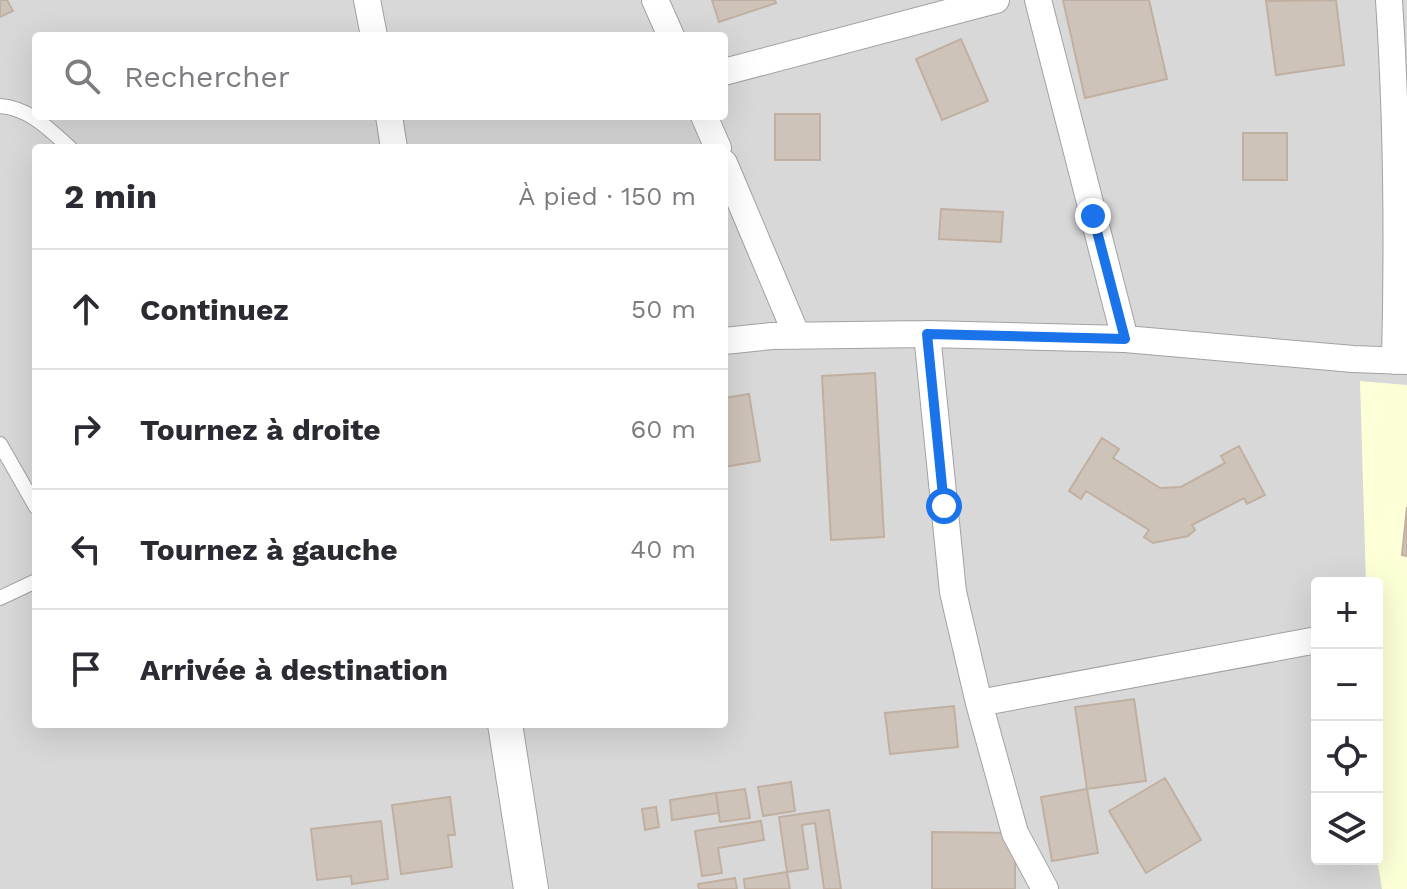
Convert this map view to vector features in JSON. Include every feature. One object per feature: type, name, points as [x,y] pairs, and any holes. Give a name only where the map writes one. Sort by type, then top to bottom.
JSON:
[{"type":"street","points":[[367,0],[373,32]]},
{"type":"street","points":[[655,0],[669,32]]},
{"type":"street","points":[[728,71],[996,0]]},
{"type":"street","points":[[1038,0],[1125,339]]},
{"type":"street","points":[[728,341],[772,336],[927,334],[1125,339],[1401,361],[1398,253],[1401,88],[1389,0]]},
{"type":"street","points":[[390,120],[393,144]]},
{"type":"street","points":[[706,120],[716,144]]},
{"type":"street","points":[[728,172],[797,336]]},
{"type":"street","points":[[927,334],[953,592],[979,703],[1015,833],[1045,889]]},
{"type":"street","points":[[979,703],[1311,641]]},
{"type":"street","points":[[506,728],[531,889]]},
{"type":"lane","points":[[0,106],[16,107],[32,117]]},
{"type":"lane","points":[[37,120],[66,144]]},
{"type":"lane","points":[[0,444],[32,500]]},
{"type":"lane","points":[[0,598],[32,583]]},
{"type":"shaded area","points":[[0,0],[1407,0],[1407,889],[0,889]]},
{"type":"shaded area","points":[[1360,381],[1407,385],[1407,889],[1382,889],[1378,865],[1383,865],[1383,577],[1366,577]]},
{"type":"building","points":[[0,0],[7,0],[13,11],[0,17]]},
{"type":"building","points":[[712,0],[775,0],[776,3],[719,22]]},
{"type":"building","points":[[1063,0],[1149,0],[1167,79],[1085,98]]},
{"type":"building","points":[[1336,0],[1344,65],[1276,75],[1266,1]]},
{"type":"building","points":[[961,39],[988,101],[942,120],[916,59]]},
{"type":"building","points":[[775,114],[820,114],[820,160],[775,160]]},
{"type":"building","points":[[1243,133],[1287,133],[1287,180],[1243,180]]},
{"type":"building","points":[[941,209],[1003,212],[1001,242],[939,239]]},
{"type":"building","points":[[875,373],[884,537],[831,540],[822,376]]},
{"type":"building","points":[[749,394],[760,461],[728,466],[728,397]]},
{"type":"building","points":[[1102,438],[1119,449],[1113,458],[1160,488],[1181,487],[1225,463],[1221,456],[1239,446],[1265,495],[1247,504],[1244,498],[1192,525],[1195,530],[1188,536],[1153,543],[1144,537],[1149,530],[1086,491],[1081,499],[1069,491]]},
{"type":"building","points":[[1407,507],[1407,556],[1402,555]]},
{"type":"building","points":[[1134,699],[1146,781],[1087,789],[1075,707]]},
{"type":"building","points":[[954,706],[958,747],[890,754],[885,713]]},
{"type":"building","points":[[1165,778],[1201,840],[1146,873],[1109,811]]},
{"type":"building","points":[[791,782],[795,811],[763,816],[758,787]]},
{"type":"building","points":[[745,789],[750,818],[720,822],[716,793]]},
{"type":"building","points":[[1087,789],[1098,853],[1052,861],[1041,797]]},
{"type":"building","points":[[716,793],[719,813],[672,820],[670,800]]},
{"type":"building","points":[[450,797],[455,835],[448,835],[452,867],[401,874],[392,805]]},
{"type":"building","points":[[656,807],[659,827],[645,830],[642,809]]},
{"type":"building","points":[[829,810],[841,889],[824,889],[815,823],[802,825],[808,869],[787,872],[779,817]]},
{"type":"building","points":[[381,821],[388,879],[352,884],[351,876],[317,880],[311,829]]},
{"type":"building","points":[[761,821],[764,840],[718,848],[722,873],[702,876],[695,831]]},
{"type":"building","points":[[932,832],[1015,833],[1015,889],[932,889]]},
{"type":"building","points":[[787,872],[790,889],[745,889],[744,879]]},
{"type":"building","points":[[735,878],[737,889],[699,889],[698,884]]},
{"type":"route","points":[[944,506],[927,334],[1125,339],[1093,216]]}]
